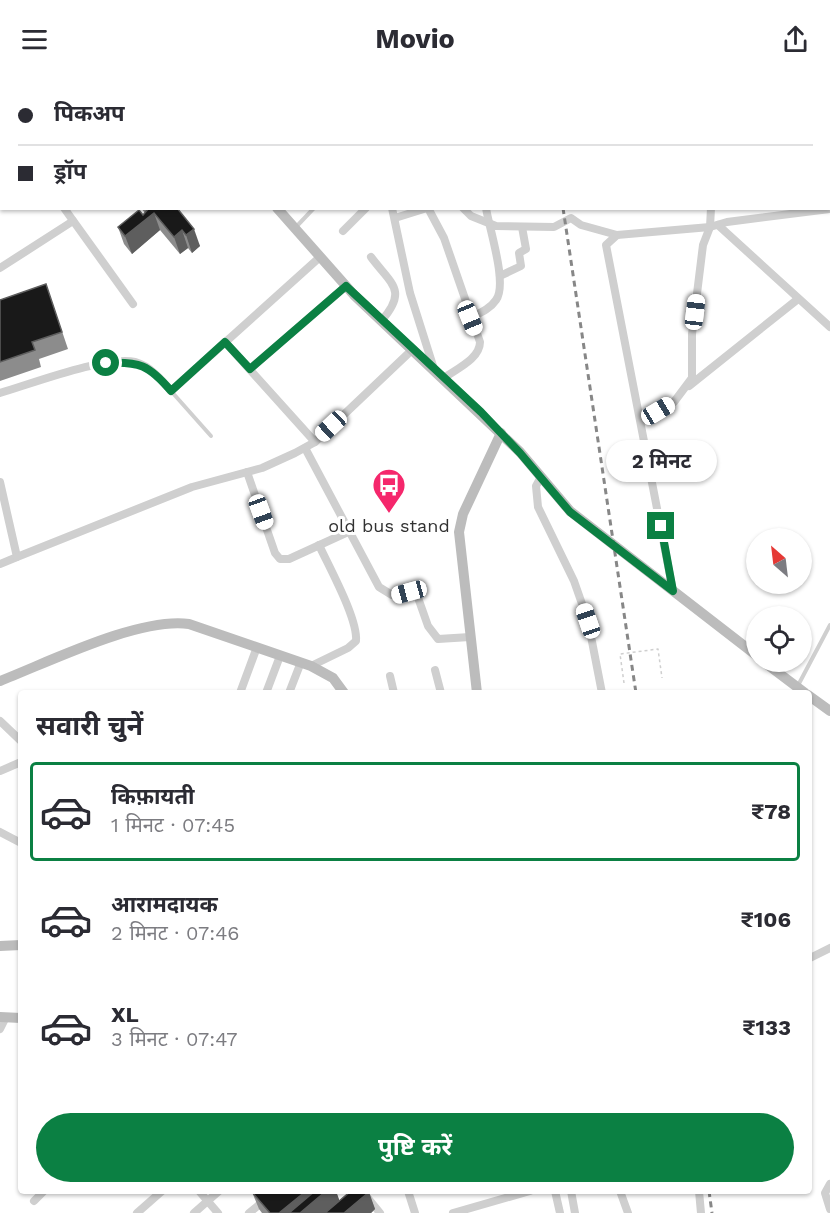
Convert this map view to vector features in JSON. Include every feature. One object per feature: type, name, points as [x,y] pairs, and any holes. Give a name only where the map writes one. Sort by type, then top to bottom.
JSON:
[{"type":"street","points":[[65,210],[133,304]]},
{"type":"street","points":[[279,210],[346,286],[501,433],[570,512],[746,647]]},
{"type":"street","points":[[343,231],[364,210]]},
{"type":"street","points":[[392,210],[410,293],[434,369]]},
{"type":"street","points":[[394,218],[420,210]]},
{"type":"street","points":[[428,210],[444,238],[480,342],[479,351],[444,378]]},
{"type":"street","points":[[465,210],[471,216],[489,224],[554,227],[571,218],[580,225],[616,235],[714,226],[771,212],[810,210]]},
{"type":"street","points":[[470,318],[486,311],[498,298],[500,276],[486,210]]},
{"type":"street","points":[[641,421],[674,402],[692,378],[692,334],[703,245],[714,226],[711,210]]},
{"type":"street","points":[[0,268],[39,240],[73,221]]},
{"type":"street","points":[[714,226],[830,327]]},
{"type":"street","points":[[500,276],[521,266],[519,253],[526,249],[522,227]]},
{"type":"street","points":[[616,235],[609,239],[606,252],[673,591]]},
{"type":"street","points":[[0,393],[106,363],[127,361],[147,367],[171,391],[320,257]]},
{"type":"street","points":[[370,257],[392,284],[397,297],[396,303],[382,320]]},
{"type":"street","points":[[250,369],[346,286]]},
{"type":"street","points":[[686,388],[798,299]]},
{"type":"street","points":[[225,342],[315,442]]},
{"type":"street","points":[[0,564],[192,487],[283,460],[315,442],[413,349]]},
{"type":"street","points":[[477,690],[459,532],[464,514],[501,433]]},
{"type":"street","points":[[305,448],[373,579],[384,592],[397,595],[416,592],[428,626],[438,639],[470,637]]},
{"type":"street","points":[[247,472],[278,557],[289,559],[348,531]]},
{"type":"street","points":[[541,477],[536,486],[538,507],[574,581],[588,621],[601,690]]},
{"type":"street","points":[[0,482],[17,557]]},
{"type":"street","points":[[291,690],[306,664],[348,648],[356,641],[344,600],[319,545]]},
{"type":"street","points":[[0,681],[138,628],[158,623],[189,624],[306,664],[333,678],[342,690]]},
{"type":"street","points":[[241,690],[257,647]]},
{"type":"street","points":[[267,690],[280,656]]},
{"type":"street","points":[[435,670],[440,690]]},
{"type":"street","points":[[777,672],[799,690]]},
{"type":"street","points":[[390,676],[393,690]]},
{"type":"street","points":[[812,699],[830,711]]},
{"type":"street","points":[[0,721],[18,738]]},
{"type":"street","points":[[0,771],[18,763]]},
{"type":"street","points":[[0,832],[18,841]]},
{"type":"street","points":[[0,945],[18,945]]},
{"type":"street","points":[[812,957],[830,948]]},
{"type":"street","points":[[2,1022],[18,1019]]},
{"type":"street","points":[[830,1184],[825,1193],[830,1209]]},
{"type":"street","points":[[34,1201],[41,1194]]},
{"type":"street","points":[[137,1213],[159,1194]]},
{"type":"street","points":[[201,1194],[218,1213]]},
{"type":"street","points":[[194,1213],[215,1194]]},
{"type":"street","points":[[249,1213],[272,1194]]},
{"type":"street","points":[[364,1194],[380,1213]]},
{"type":"street","points":[[409,1194],[415,1213]]},
{"type":"street","points":[[453,1213],[520,1194]]},
{"type":"street","points":[[556,1194],[560,1213]]},
{"type":"street","points":[[572,1194],[575,1213]]},
{"type":"street","points":[[621,1194],[628,1213]]},
{"type":"street","points":[[699,1194],[701,1213]]},
{"type":"lane","points":[[295,227],[312,210]]},
{"type":"lane","points":[[171,391],[211,436]]},
{"type":"lane","points":[[803,690],[830,625]]},
{"type":"path","points":[[624,682],[620,654],[658,649],[662,678]]},
{"type":"building","points":[[139,210],[143,215],[147,210],[179,210],[194,229],[186,235],[182,230],[174,237],[154,213],[125,236],[118,227]]},
{"type":"building","points":[[46,284],[62,332],[32,342],[35,350],[0,362],[0,300]]},
{"type":"building","points":[[254,1194],[302,1194],[279,1213],[270,1213]]},
{"type":"building","points":[[311,1194],[322,1194],[300,1213],[289,1213]]},
{"type":"building","points":[[347,1194],[367,1194],[344,1213],[325,1213]]},
{"type":"railway","points":[[563,210],[636,690]]},
{"type":"railway","points":[[709,1194],[712,1213]]},
{"type":"place","name":"old bus stand","points":[[389,514]]},
{"type":"route","points":[[106,363],[136,362],[147,367],[171,391],[225,342],[250,369],[346,286],[481,412],[520,453],[570,512],[673,591],[661,526]]}]
